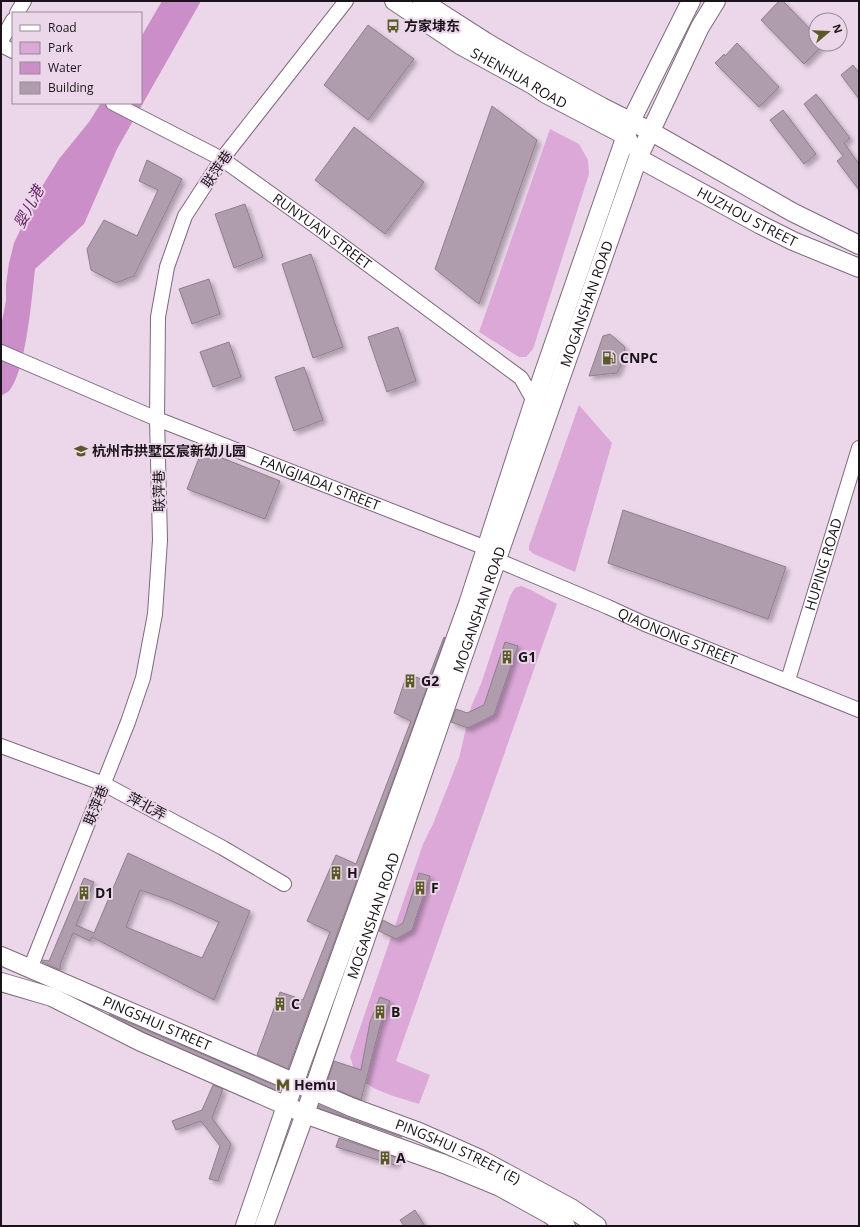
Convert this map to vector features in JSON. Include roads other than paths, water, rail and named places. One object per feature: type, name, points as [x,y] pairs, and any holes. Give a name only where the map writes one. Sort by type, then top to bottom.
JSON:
[{"type":"main road","name":"SHENHUA ROAD","points":[[394,1],[460,45],[533,85],[546,94],[628,129],[650,131]]},
{"type":"main road","name":"SHENHUA ROAD","points":[[422,1],[486,42],[602,107],[628,129]]},
{"type":"main road","name":"MOGANSHAN ROAD","points":[[245,1226],[286,1106],[468,604],[491,554],[534,401],[628,129],[691,1]]},
{"type":"main road","name":"MOGANSHAN ROAD","points":[[264,1226],[305,1114],[491,554],[638,158],[700,26],[716,1]]},
{"type":"main road","points":[[628,129],[638,158]]},
{"type":"main road","name":"HUZHOU STREET","points":[[650,131],[792,212],[859,245]]},
{"type":"main road","name":"HUZHOU STREET","points":[[638,158],[793,241],[859,268]]},
{"type":"main road","name":"PINGSHUI STREET","points":[[1,956],[312,1090]]},
{"type":"main road","name":"PINGSHUI STREET","points":[[1,982],[52,997],[139,1042],[305,1114]]},
{"type":"main road","name":"PINGSHUI STREET (E)","points":[[312,1090],[351,1107],[419,1132],[480,1159],[571,1208],[597,1226]]},
{"type":"main road","name":"PINGSHUI STREET (E)","points":[[305,1114],[444,1164],[500,1187],[549,1214],[566,1226]]},
{"type":"street","points":[[18,12],[24,1]]},
{"type":"street","name":"联萍巷","points":[[30,969],[104,784],[143,678],[155,614],[160,540],[157,419],[158,317],[167,267],[184,216],[222,159],[346,1]]},
{"type":"street","points":[[1,41],[12,22]]},
{"type":"street","points":[[1,45],[12,50]]},
{"type":"street","name":"RUNYUAN STREET","points":[[115,104],[222,159],[328,235],[521,378],[534,401]]},
{"type":"street","name":"FANGJIADAI STREET","points":[[1,352],[157,419],[491,554]]},
{"type":"street","points":[[521,378],[544,371]]},
{"type":"street","name":"HUPING ROAD","points":[[788,680],[859,448]]},
{"type":"street","name":"QIAONONG STREET","points":[[491,554],[645,624],[788,680],[859,710]]},
{"type":"street","name":"萍北弄","points":[[1,746],[104,784],[216,844],[284,884]]},
{"type":"water","points":[[162,1],[201,1],[117,149],[84,224],[35,269],[30,314],[20,368],[9,391],[1,396],[1,326],[6,301],[6,284],[9,263],[14,243],[38,193],[59,159],[89,122],[100,104],[142,104],[142,35]]},
{"type":"place","name":"方家埭东","points":[[393,26]]},
{"type":"place","name":"CNPC","points":[[609,358]]},
{"type":"place","name":"杭州市拱墅区宸新幼儿园","points":[[81,451]]},
{"type":"place","name":"G1","points":[[507,657]]},
{"type":"place","name":"G2","points":[[410,681]]},
{"type":"place","name":"H","points":[[336,873]]},
{"type":"place","name":"F","points":[[420,888]]},
{"type":"place","name":"D1","points":[[84,893]]},
{"type":"place","name":"C","points":[[280,1004]]},
{"type":"place","name":"B","points":[[380,1012]]},
{"type":"place","name":"Hemu","points":[[283,1085]]},
{"type":"place","name":"A","points":[[385,1158]]},
{"type":"water label","name":"婴儿港","points":[[29,207]]}]
